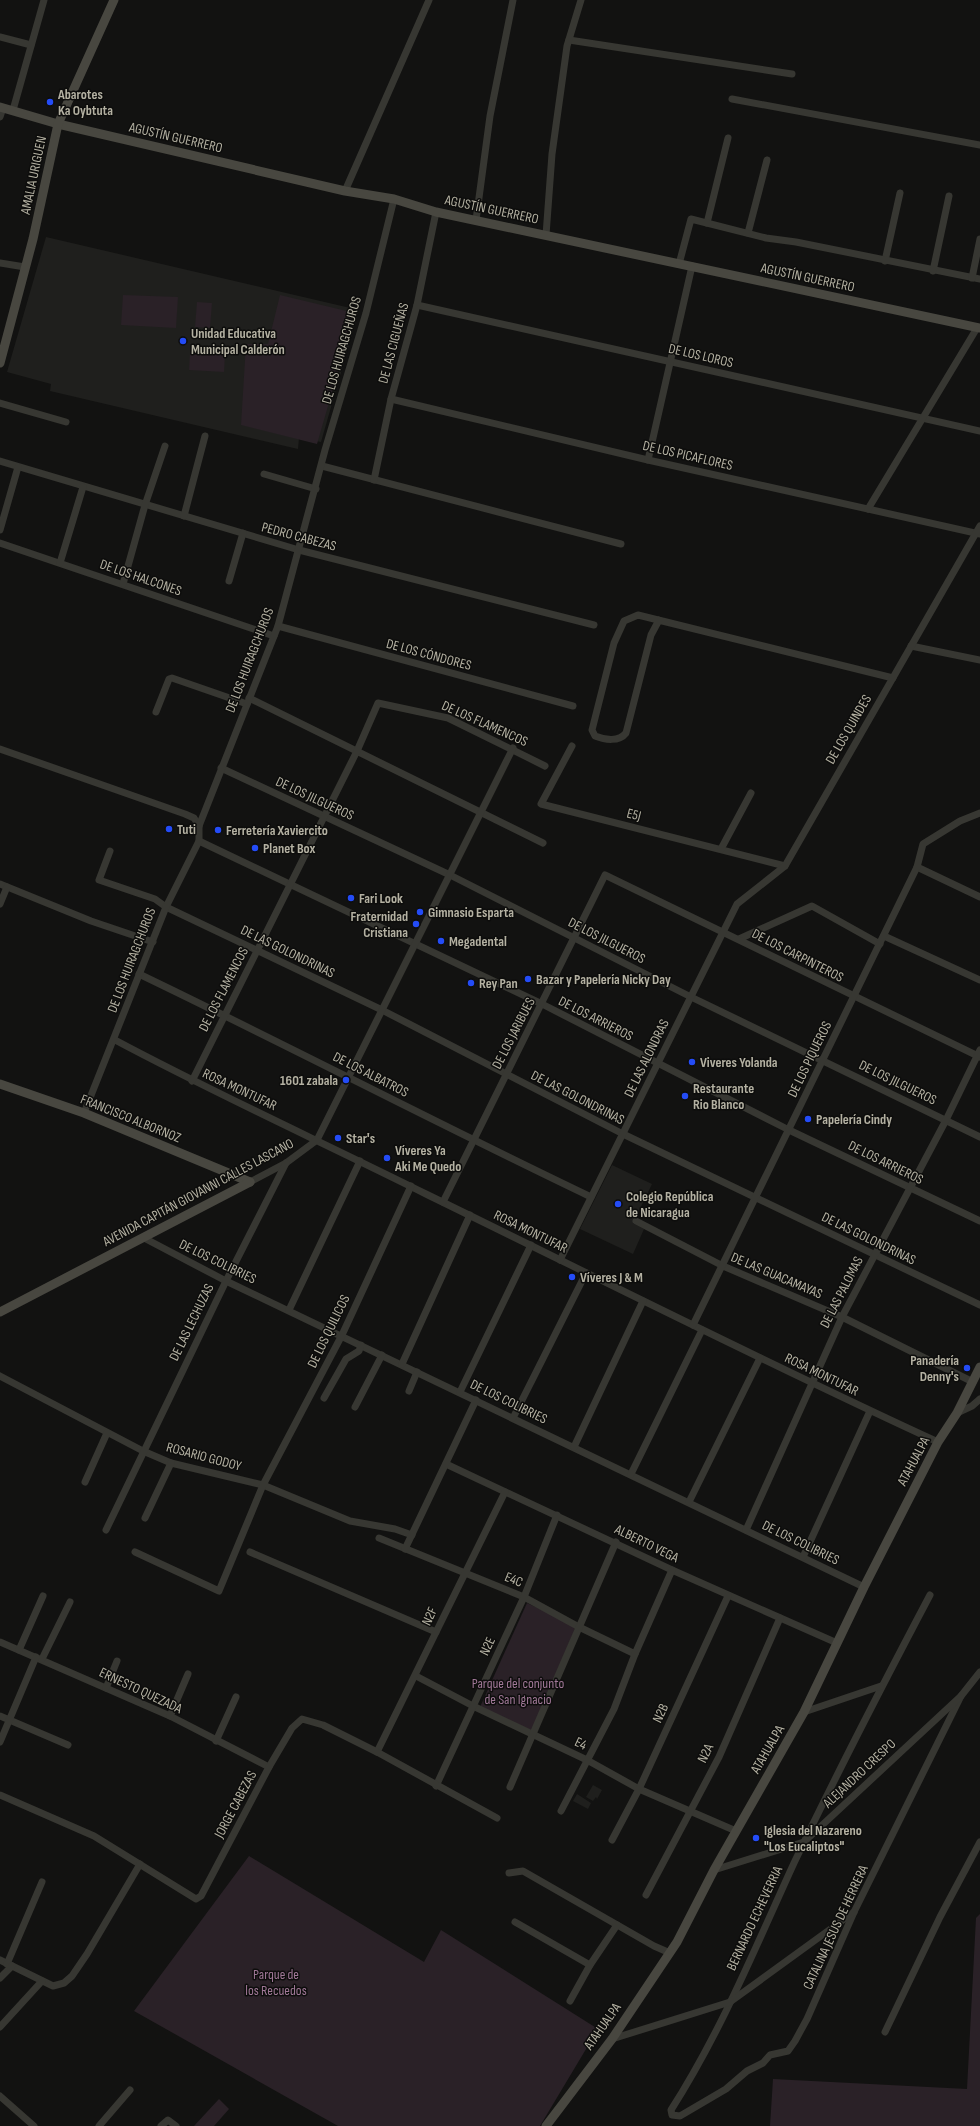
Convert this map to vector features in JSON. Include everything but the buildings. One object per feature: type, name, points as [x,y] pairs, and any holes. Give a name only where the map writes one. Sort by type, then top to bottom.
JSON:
[{"type":"street","points":[[13,110],[44,0]]},
{"type":"street","name":"AMALIA URIGUEN","points":[[0,363],[25,267],[58,124],[114,0]]},
{"type":"street","points":[[345,191],[429,0]]},
{"type":"street","points":[[476,220],[490,116],[514,0]]},
{"type":"street","points":[[546,235],[552,154],[569,40],[581,0]]},
{"type":"street","points":[[0,38],[31,46]]},
{"type":"street","points":[[569,40],[792,74]]},
{"type":"street","points":[[732,99],[980,145]]},
{"type":"street","name":"AGUSTÍN GUERRERO","points":[[1,111],[13,110],[58,124],[345,191],[394,200],[436,212],[979,328]]},
{"type":"street","points":[[707,223],[728,138]]},
{"type":"street","points":[[748,234],[767,160]]},
{"type":"street","points":[[885,261],[900,193]]},
{"type":"street","points":[[933,271],[949,196]]},
{"type":"street","name":"DE LOS HUIRAGCHUROS","points":[[84,1113],[115,1040],[139,974],[166,907],[198,840],[199,826],[278,626],[366,313],[394,200]]},
{"type":"street","name":"DE LAS CIGUEÑAS","points":[[374,480],[391,399],[416,305],[436,212]]},
{"type":"street","points":[[679,264],[691,219],[748,234],[980,279]]},
{"type":"street","points":[[972,278],[980,239]]},
{"type":"street","points":[[0,263],[25,267]]},
{"type":"street","points":[[648,460],[692,266]]},
{"type":"street","name":"DE LOS LOROS","points":[[416,305],[980,431]]},
{"type":"street","points":[[868,508],[979,328]]},
{"type":"street","name":"DE LOS PICAFLORES","points":[[391,399],[648,460],[868,508],[978,534]]},
{"type":"street","points":[[0,403],[66,422]]},
{"type":"street","points":[[184,516],[205,436]]},
{"type":"street","points":[[123,584],[145,505],[165,446]]},
{"type":"street","name":"PEDRO CABEZAS","points":[[0,461],[83,487],[299,550],[594,625]]},
{"type":"street","points":[[322,466],[621,544]]},
{"type":"street","points":[[0,530],[18,467]]},
{"type":"street","points":[[264,474],[316,489]]},
{"type":"street","points":[[60,563],[83,487]]},
{"type":"street","name":"DE LOS QUINDES","points":[[723,932],[737,904],[785,866],[911,646],[978,534],[980,526]]},
{"type":"street","points":[[229,581],[243,534]]},
{"type":"street","name":"DE LOS HALCONES","points":[[0,543],[274,636]]},
{"type":"street","points":[[659,620],[651,635],[626,733],[623,737],[615,740],[598,738],[594,735],[592,730],[614,643],[624,621],[638,615],[659,620],[893,678]]},
{"type":"street","name":"DE LOS CÓNDORES","points":[[278,626],[573,706]]},
{"type":"street","points":[[911,646],[980,660]]},
{"type":"street","points":[[156,712],[169,679],[172,678],[248,701],[357,752],[543,843]]},
{"type":"street","name":"DE LOS FLAMENCOS","points":[[192,1081],[357,752],[378,703],[448,718],[512,748],[545,766]]},
{"type":"street","name":"E5J","points":[[572,746],[541,804],[785,866]]},
{"type":"street","name":"AVENIDA CAPITÁN GIOVANNI CALLES LASCANO","points":[[0,1312],[286,1163],[317,1140],[416,944],[512,748]]},
{"type":"street","points":[[0,749],[185,814],[194,818],[199,826]]},
{"type":"street","name":"DE LOS JILGUEROS","points":[[221,768],[450,875],[691,997],[980,1136]]},
{"type":"street","points":[[721,850],[750,793]]},
{"type":"street","name":"DE LOS PIQUEROS","points":[[693,1325],[918,867],[923,844],[960,821],[980,813]]},
{"type":"street","name":"DE LOS ARRIEROS","points":[[198,840],[542,1004],[789,1130],[980,1222]]},
{"type":"street","name":"DE LAS GOLONDRINAS","points":[[110,851],[99,880],[150,897],[166,907],[382,1010],[623,1134],[980,1305]]},
{"type":"street","points":[[918,867],[980,898]]},
{"type":"street","name":"DE LOS CARPINTEROS","points":[[605,875],[854,997],[979,1054]]},
{"type":"street","name":"DE LOS JARIBUES","points":[[443,1202],[605,875]]},
{"type":"street","points":[[0,904],[3,886],[91,921],[153,942]]},
{"type":"street","points":[[739,940],[812,906],[880,944]]},
{"type":"street","name":"DE LAS ALONDRAS","points":[[560,1260],[723,932]]},
{"type":"street","points":[[884,936],[980,980]]},
{"type":"street","name":"DE LOS ALBATROS","points":[[139,974],[348,1076],[473,1141],[591,1197]]},
{"type":"street","name":"ROSA MONTUFAR","points":[[115,1040],[192,1081],[317,1140],[702,1330],[938,1442]]},
{"type":"street","name":"DE LAS PALOMAS","points":[[746,1530],[842,1317],[911,1188],[979,1054]]},
{"type":"street","name":"FRANCISCO ALBORNOZ","points":[[0,1084],[84,1113],[250,1182]]},
{"type":"street","points":[[289,1310],[360,1161]]},
{"type":"street","name":"DE LAS LECHUZAS","points":[[143,1451],[226,1281],[286,1163]]},
{"type":"street","name":"DE LOS QUILICOS","points":[[135,1552],[219,1591],[263,1485],[342,1335],[411,1186]]},
{"type":"street","points":[[402,1364],[470,1215]]},
{"type":"street","name":"DE LAS GUACAMAYAS","points":[[636,1222],[723,1266],[842,1317],[973,1382]]},
{"type":"street","name":"DE LOS COLIBRIES","points":[[144,1238],[226,1281],[342,1335],[864,1586]]},
{"type":"street","points":[[460,1392],[531,1245]]},
{"type":"street","points":[[513,1418],[586,1272]]},
{"type":"street","points":[[574,1447],[643,1301]]},
{"type":"street","points":[[631,1474],[702,1330]]},
{"type":"street","points":[[324,1398],[346,1359],[358,1351],[361,1345]]},
{"type":"street","points":[[355,1407],[382,1355]]},
{"type":"street","points":[[689,1502],[760,1358]]},
{"type":"street","name":"ATAHUALPA","points":[[546,2126],[612,2039],[670,1953],[714,1870],[804,1712],[864,1586],[938,1442],[957,1413],[980,1367]]},
{"type":"street","points":[[409,1391],[417,1372]]},
{"type":"street","name":"ROSARIO GODOY","points":[[0,1376],[107,1433],[171,1463],[263,1485],[350,1521],[395,1529],[412,1535]]},
{"type":"street","points":[[957,1413],[972,1406],[980,1399]]},
{"type":"street","points":[[405,1549],[476,1400]]},
{"type":"street","points":[[803,1557],[870,1411]]},
{"type":"street","points":[[85,1482],[107,1433]]},
{"type":"street","points":[[106,1530],[143,1451]]},
{"type":"street","points":[[145,1518],[171,1463]]},
{"type":"street","name":"ALBERTO VEGA","points":[[446,1464],[616,1542],[728,1596],[837,1643]]},
{"type":"street","name":"N2F","points":[[377,1752],[416,1676],[464,1572],[505,1492]]},
{"type":"street","name":"N2E","points":[[436,1786],[524,1597],[556,1515]]},
{"type":"street","name":"E4C","points":[[379,1538],[524,1597],[579,1627],[636,1654]]},
{"type":"street","points":[[510,1787],[534,1736],[616,1542]]},
{"type":"street","points":[[250,1552],[436,1632]]},
{"type":"street","points":[[561,1811],[586,1760],[614,1709],[672,1570]]},
{"type":"street","name":"BERNARDO ECHEVERRIA","points":[[680,2116],[672,2115],[671,2110],[690,2080],[730,2002],[804,1842],[881,1686],[930,1595]]},
{"type":"street","points":[[19,1650],[42,1596]]},
{"type":"street","name":"N2B","points":[[612,1840],[639,1789],[728,1596]]},
{"type":"street","points":[[0,1742],[39,1658],[70,1602]]},
{"type":"street","name":"N2A","points":[[646,1896],[719,1756],[780,1618]]},
{"type":"street","name":"ERNESTO QUEZADA","points":[[0,1642],[170,1716],[269,1767]]},
{"type":"street","points":[[106,1688],[117,1661]]},
{"type":"street","name":"ALEJANDRO CRESPO","points":[[714,1870],[804,1842],[961,1696],[980,1672]]},
{"type":"street","points":[[170,1716],[188,1674]]},
{"type":"street","name":"E4","points":[[416,1676],[473,1706],[586,1760],[639,1789],[689,1813],[736,1831]]},
{"type":"street","points":[[804,1712],[881,1686]]},
{"type":"street","name":"CATALINA JESUS DE HERRERA","points":[[680,2116],[726,2089],[748,2072],[763,2063],[770,2055],[788,2051],[807,2019],[854,1912],[961,1696]]},
{"type":"street","points":[[216,1741],[236,1697]]},
{"type":"street","points":[[0,1716],[68,1745]]},
{"type":"street","name":"JORGE CABEZAS","points":[[0,1795],[94,1836],[192,1898],[201,1896],[269,1767],[292,1728],[302,1719],[323,1725],[377,1752],[436,1786],[497,1818]]},
{"type":"street","points":[[885,2032],[940,1917],[980,1842]]},
{"type":"street","points":[[6,1963],[53,1986],[64,1983],[72,1976],[140,1864]]},
{"type":"street","points":[[509,1873],[523,1871],[617,1925],[670,1953]]},
{"type":"street","points":[[0,1978],[42,1882]]},
{"type":"street","points":[[612,2039],[730,2002],[854,1912]]},
{"type":"street","points":[[515,1922],[590,1965]]},
{"type":"street","points":[[570,2001],[590,1965],[617,1925]]},
{"type":"street","points":[[0,2027],[42,1981]]},
{"type":"street","points":[[99,2126],[130,2090]]},
{"type":"street","points":[[0,2096],[34,2126]]},
{"type":"street","points":[[161,2126],[168,2120],[176,2126]]},
{"type":"shaded area","name":"Unidad Educativa Municipal Calderón","points":[[46,237],[359,310],[321,442],[299,438],[298,449],[50,391],[51,384],[7,372]]},
{"type":"shaded area","name":"Colegio República de Nicaragua","points":[[612,1165],[652,1184],[633,1223],[644,1229],[633,1254],[580,1229]]},
{"type":"shaded area","points":[[593,1785],[602,1790],[597,1799],[596,1797],[593,1801],[586,1797]]},
{"type":"shaded area","points":[[577,1794],[591,1803],[588,1809],[573,1801]]},
{"type":"green space","points":[[123,295],[178,297],[176,328],[121,325]]},
{"type":"green space","points":[[280,295],[355,313],[317,444],[241,425],[246,344],[268,344]]},
{"type":"green space","points":[[197,302],[212,303],[210,328],[195,327]]},
{"type":"green space","points":[[190,353],[225,355],[224,372],[189,370]]},
{"type":"green space","name":"Parque del conjunto de San Ignacio","points":[[527,1603],[576,1626],[533,1731],[480,1707]]},
{"type":"green space","name":"Parque de los Recuedos","points":[[249,1856],[424,1962],[441,1930],[598,2029],[540,2126],[338,2126],[134,2011]]},
{"type":"green space","points":[[980,1914],[980,2126],[770,2126],[773,2079],[967,2089],[976,1918]]},
{"type":"green space","points":[[219,2099],[229,2109],[214,2126],[194,2126]]},
{"type":"place","name":"Abarotes Ka Oybtuta","points":[[50,102]]},
{"type":"place","name":"Unidad Educativa Municipal Calderón","points":[[183,341]]},
{"type":"place","name":"Tuti","points":[[169,829]]},
{"type":"place","name":"Ferretería Xaviercito","points":[[218,830]]},
{"type":"place","name":"Planet Box","points":[[255,848]]},
{"type":"place","name":"Fari Look","points":[[351,898]]},
{"type":"place","name":"Gimnasio Esparta","points":[[420,912]]},
{"type":"place","name":"Fraternidad Cristiana","points":[[416,924]]},
{"type":"place","name":"Megadental","points":[[441,941]]},
{"type":"place","name":"Bazar y Papelería Nicky Day","points":[[528,979]]},
{"type":"place","name":"Rey Pan","points":[[471,983]]},
{"type":"place","name":"Viveres Yolanda","points":[[692,1062]]},
{"type":"place","name":"1601 zabala","points":[[346,1080]]},
{"type":"place","name":"Restaurante Rio Blanco","points":[[685,1096]]},
{"type":"place","name":"Papelería Cindy","points":[[808,1119]]},
{"type":"place","name":"Star's","points":[[338,1138]]},
{"type":"place","name":"Víveres Ya Aki Me Quedo","points":[[387,1158]]},
{"type":"place","name":"Colegio República de Nicaragua","points":[[618,1204]]},
{"type":"place","name":"Víveres J & M","points":[[572,1277]]},
{"type":"place","name":"Panadería Denny's","points":[[967,1368]]},
{"type":"place","name":"Iglesia del Nazareno \"Los Eucaliptos\"","points":[[756,1838]]}]
